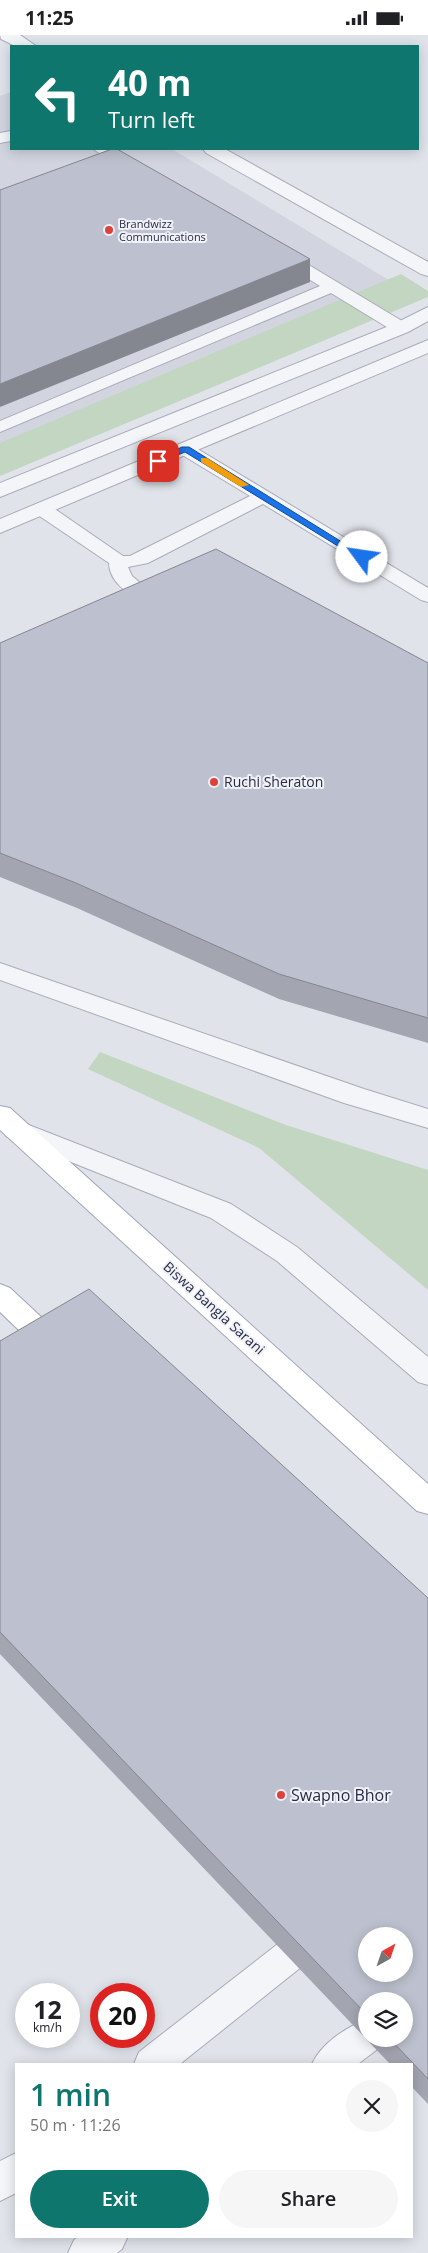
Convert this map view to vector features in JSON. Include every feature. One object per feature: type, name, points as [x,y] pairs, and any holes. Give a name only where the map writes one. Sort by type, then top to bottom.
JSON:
[{"type":"main road","name":"Biswa Bangla Sarani","points":[[8,1122],[428,1502]]},
{"type":"main road","points":[[0,1295],[78,1369]]},
{"type":"street","points":[[7,35],[25,45]]},
{"type":"street","points":[[214,150],[428,270]]},
{"type":"street","points":[[0,491],[401,328],[428,313]]},
{"type":"street","points":[[0,527],[428,346]]},
{"type":"street","points":[[0,971],[354,1096],[428,1119]]},
{"type":"street","points":[[8,1122],[221,1211],[288,1254],[428,1374]]},
{"type":"street","points":[[153,2063],[344,1913]]},
{"type":"street","points":[[331,2063],[358,2042]]},
{"type":"street","points":[[0,2183],[15,2172]]},
{"type":"street","points":[[87,2253],[106,2238]]},
{"type":"lane","points":[[103,150],[144,174]]},
{"type":"lane","points":[[264,245],[401,328]]},
{"type":"lane","points":[[0,427],[333,286]]},
{"type":"lane","points":[[186,449],[428,596]]},
{"type":"lane","points":[[42,509],[118,561],[131,562],[141,559],[263,497]]},
{"type":"lane","points":[[118,561],[117,568],[120,575],[142,593]]},
{"type":"shaded area","points":[[10,92],[10,150],[174,150],[407,291],[0,465],[0,96]]},
{"type":"green space","points":[[401,274],[428,291],[428,297],[0,476],[0,443]]},
{"type":"green space","points":[[100,1052],[286,1125],[428,1170],[428,1290],[259,1148],[88,1069]]},
{"type":"building","points":[[109,150],[119,150],[310,259],[0,384],[0,190]]},
{"type":"building","name":"Ruchi Sheraton","points":[[216,549],[428,663],[428,1018],[279,974],[76,883],[0,853],[0,643]]},
{"type":"building","name":"Swapno Bhor","points":[[89,1289],[428,1598],[428,2079],[398,2047],[413,2047],[413,1992],[358,1992],[358,2006],[0,1632],[0,1341]]},
{"type":"slow traffic","points":[[204,460],[245,485]]},
{"type":"place","name":"Brandwizz Communications","points":[[109,230]]},
{"type":"place","name":"Ruchi Sheraton","points":[[214,782]]},
{"type":"place","name":"Swapno Bhor","points":[[281,1795]]},
{"type":"route","points":[[158,461],[186,449],[362,557]]}]
